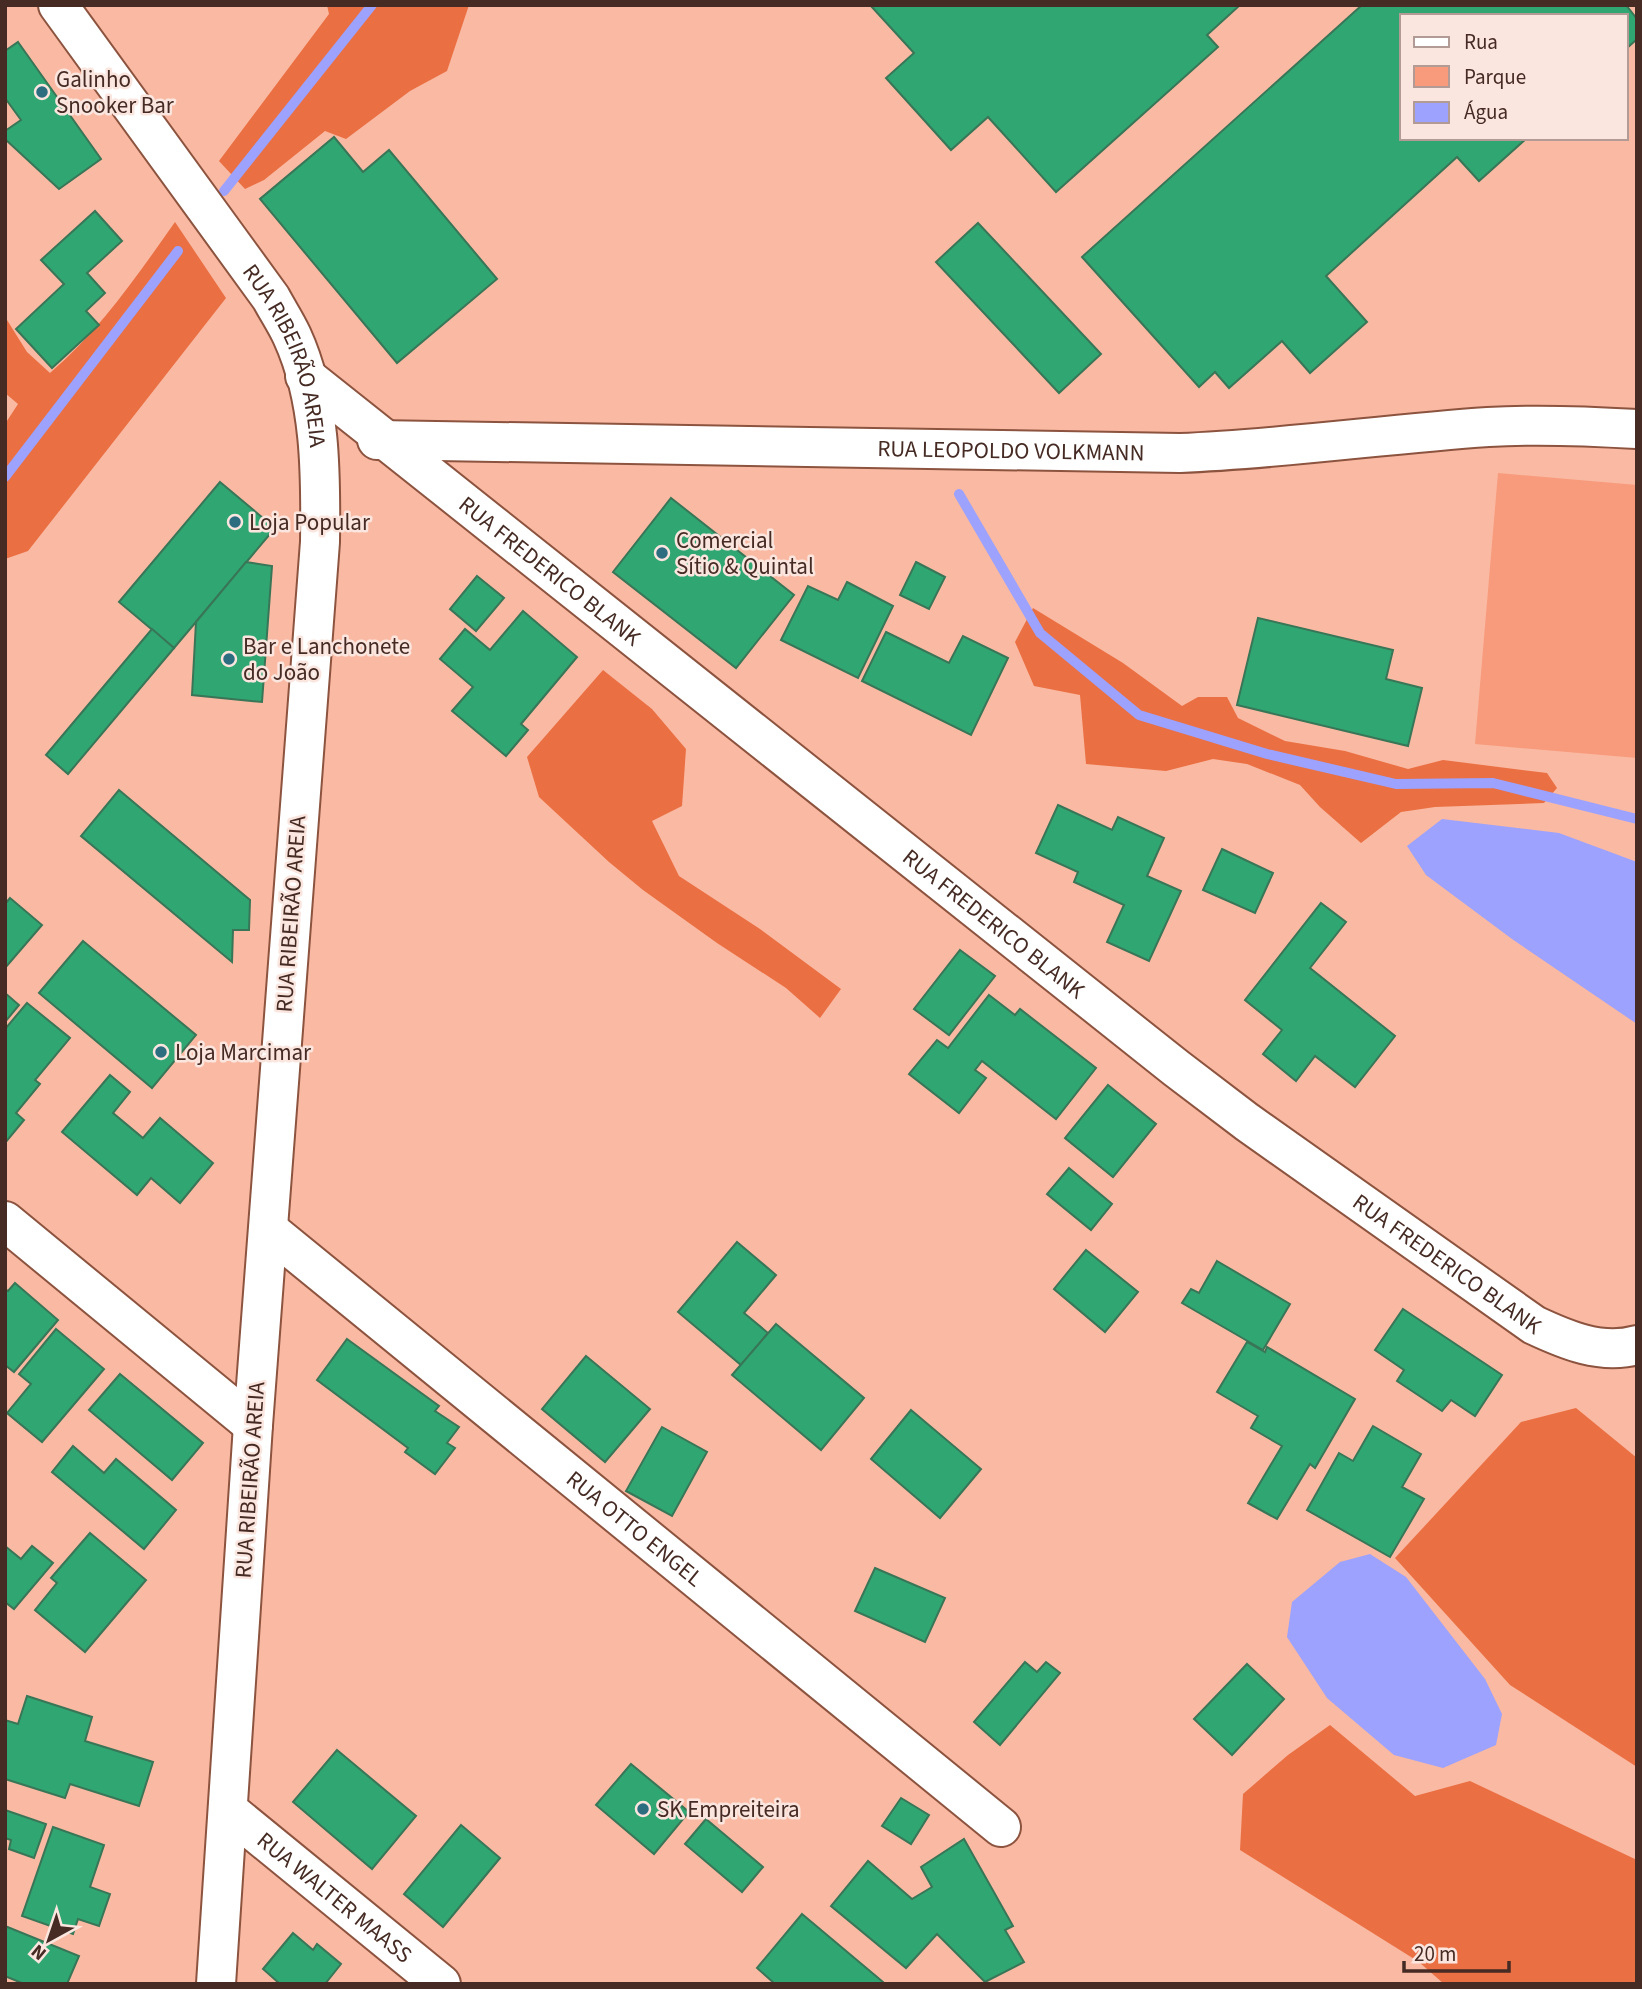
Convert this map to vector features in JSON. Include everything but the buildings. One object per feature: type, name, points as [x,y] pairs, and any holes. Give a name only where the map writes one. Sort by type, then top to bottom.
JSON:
[{"type":"street","name":"RUA RIBEIRÃO AREIA","points":[[58,5],[271,298],[292,337],[309,391],[321,491],[320,542],[253,1425],[216,1984]]},
{"type":"street","points":[[309,391],[384,440]]},
{"type":"street","name":"RUA LEOPOLDO VOLKMANN","points":[[384,440],[1180,453],[1257,450],[1488,427],[1637,429]]},
{"type":"street","name":"RUA FREDERICO BLANK","points":[[384,440],[1247,1122],[1534,1325],[1564,1339],[1601,1348],[1637,1345]]},
{"type":"street","points":[[5,1221],[253,1425]]},
{"type":"street","name":"RUA OTTO ENGEL","points":[[269,1230],[1001,1827]]},
{"type":"street","name":"RUA WALTER MAASS","points":[[228,1810],[441,1984]]},
{"type":"green space","points":[[1498,473],[1637,485],[1637,758],[1475,744]]},
{"type":"shaded area","points":[[327,5],[469,5],[447,71],[410,91],[346,139],[325,131],[264,180],[245,189],[219,161],[329,14]]},
{"type":"shaded area","points":[[175,222],[226,298],[28,551],[5,559],[5,424],[18,404],[5,393],[5,282],[7,320],[27,352],[50,373],[102,321]]},
{"type":"shaded area","points":[[1033,608],[1123,663],[1182,706],[1198,697],[1227,697],[1238,718],[1285,741],[1345,751],[1408,769],[1443,760],[1547,773],[1557,788],[1544,803],[1435,807],[1401,812],[1361,843],[1320,807],[1300,785],[1247,764],[1213,759],[1166,771],[1086,764],[1080,695],[1034,686],[1015,642]]},
{"type":"shaded area","points":[[603,670],[652,709],[686,749],[682,806],[652,821],[679,876],[760,929],[841,989],[820,1018],[786,988],[643,890],[539,797],[527,757]]},
{"type":"shaded area","points":[[1576,1408],[1637,1458],[1637,1767],[1510,1685],[1395,1558],[1521,1422]]},
{"type":"shaded area","points":[[1330,1725],[1415,1796],[1470,1781],[1637,1860],[1637,1984],[1444,1984],[1419,1962],[1240,1850],[1243,1794],[1288,1755]]},
{"type":"water","points":[[1442,819],[1559,833],[1637,862],[1637,1024],[1512,939],[1426,875],[1407,846]]},
{"type":"water","points":[[1370,1554],[1406,1577],[1485,1679],[1502,1714],[1496,1745],[1443,1768],[1394,1755],[1327,1698],[1287,1637],[1292,1602],[1340,1562]]},
{"type":"waterway","points":[[224,191],[372,5]]},
{"type":"waterway","points":[[5,477],[178,251]]},
{"type":"waterway","points":[[959,494],[1040,633],[1139,715],[1267,754],[1396,784],[1493,783],[1637,819]]},
{"type":"place","name":"Galinho Snooker Bar","points":[[42,92]]},
{"type":"place","name":"Loja Popular","points":[[235,522]]},
{"type":"place","name":"Comercial Sítio & Quintal","points":[[662,553]]},
{"type":"place","name":"Bar e Lanchonete do João","points":[[229,659]]},
{"type":"place","name":"Loja Marcimar","points":[[161,1052]]},
{"type":"place","name":"SK Empreiteira","points":[[643,1809]]}]
